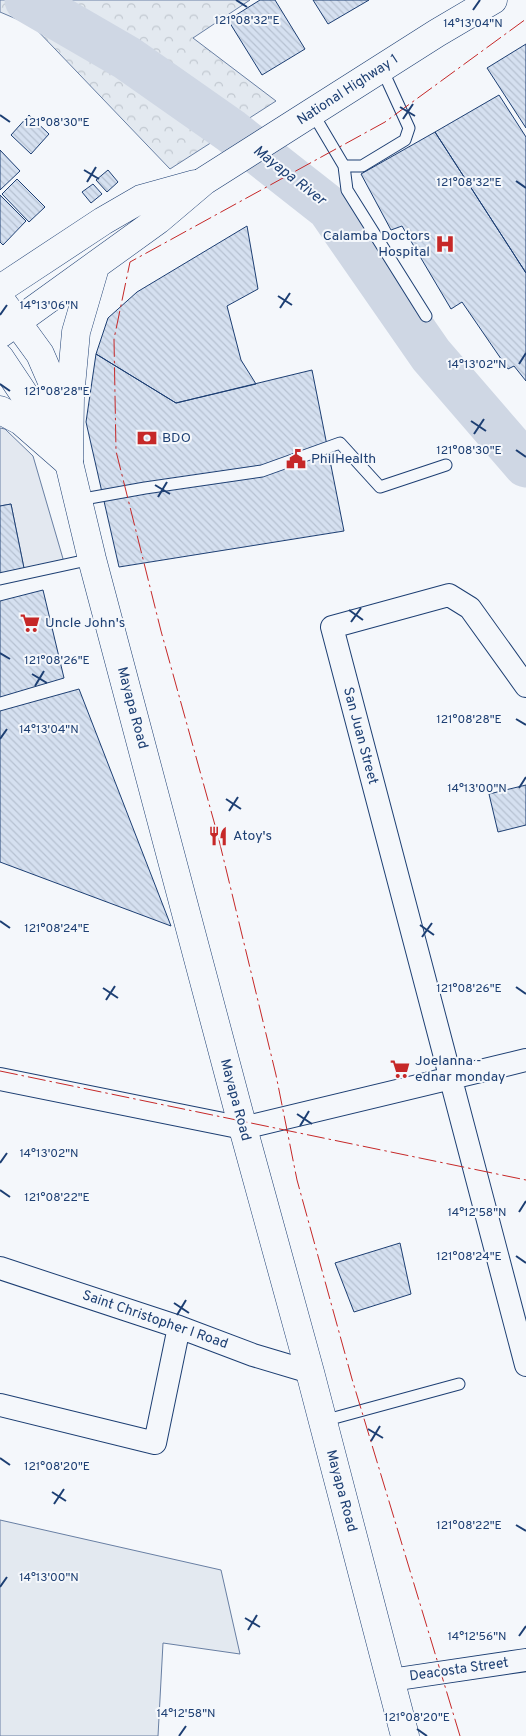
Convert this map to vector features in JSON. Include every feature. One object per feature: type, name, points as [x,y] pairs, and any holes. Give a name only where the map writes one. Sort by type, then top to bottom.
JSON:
[{"type":"main road","name":"National Highway 1","points":[[9,328],[158,220],[204,181],[492,0]]},
{"type":"main road","name":"National Highway 1","points":[[0,288],[141,199],[204,181]]},
{"type":"main road","points":[[69,463],[70,397],[76,332],[95,267]]},
{"type":"main road","name":"Mayapa Road","points":[[0,299],[9,328],[40,354],[53,384],[69,463],[92,559],[243,1128],[310,1372],[405,1736]]},
{"type":"main road","name":"Mayapa Road","points":[[0,358],[69,463]]},
{"type":"main road","points":[[0,410],[21,421],[69,463]]},
{"type":"street","name":"San Juan Street","points":[[451,1079],[332,627],[449,594],[470,608],[526,686]]},
{"type":"street","points":[[0,1079],[243,1128],[526,1060]]},
{"type":"street","points":[[451,1079],[526,1365]]},
{"type":"street","name":"Saint Christopher I Road","points":[[0,1268],[179,1327],[253,1355],[310,1372]]},
{"type":"street","points":[[0,1405],[155,1443],[179,1327]]},
{"type":"street","name":"Deacosta Street","points":[[391,1680],[526,1660]]},
{"type":"lane","points":[[344,166],[362,166],[405,140],[409,128],[382,68]]},
{"type":"lane","points":[[307,116],[344,166],[347,190],[426,316]]},
{"type":"lane","points":[[78,500],[145,488],[262,472],[340,442],[380,487],[446,465]]},
{"type":"lane","points":[[0,579],[92,559]]},
{"type":"lane","points":[[323,1421],[459,1384]]},
{"type":"green space","points":[[0,0],[250,0],[193,38],[276,101],[170,169],[33,26],[0,12]]},
{"type":"green space","points":[[0,1520],[221,1570],[240,1654],[163,1643],[158,1736],[0,1736]]},
{"type":"shaded area","points":[[0,428],[5,429],[33,456],[66,569],[26,578],[11,504],[0,506]]},
{"type":"building","points":[[260,0],[275,0],[305,49],[262,75],[228,20]]},
{"type":"building","points":[[313,0],[369,0],[328,24]]},
{"type":"building","points":[[526,44],[526,128],[487,68]]},
{"type":"building","points":[[499,95],[526,137],[526,273],[435,132]]},
{"type":"building","points":[[29,115],[49,134],[31,154],[11,135]]},
{"type":"building","points":[[435,132],[526,273],[526,381],[514,366],[508,369],[462,302],[451,309],[402,226],[391,230],[361,174]]},
{"type":"building","points":[[0,150],[20,171],[0,190]]},
{"type":"building","points":[[108,170],[118,182],[107,192],[96,180]]},
{"type":"building","points":[[17,179],[45,207],[29,222],[2,194]]},
{"type":"building","points":[[93,184],[102,194],[91,203],[82,192]]},
{"type":"building","points":[[0,195],[26,221],[3,245],[0,242]]},
{"type":"building","points":[[247,226],[258,289],[227,306],[241,360],[256,384],[176,403],[96,354],[108,318],[137,292]]},
{"type":"building","points":[[96,354],[176,403],[312,370],[344,531],[119,567],[86,422]]},
{"type":"building","points":[[11,504],[26,578],[0,583],[0,506]]},
{"type":"building","points":[[43,590],[64,678],[0,697],[0,601]]},
{"type":"building","points":[[79,689],[171,926],[0,862],[0,711]]},
{"type":"building","points":[[526,785],[526,825],[498,832],[489,794]]},
{"type":"building","points":[[400,1243],[411,1294],[354,1312],[335,1263]]},
{"type":"waterway","name":"Mayapa River","points":[[27,0],[127,58],[231,131],[329,208],[431,355],[526,465]]},
{"type":"power","points":[[460,1736],[352,1379],[297,1180],[276,1075],[218,836],[161,631],[116,451],[114,339],[130,262],[385,122],[526,19]]},
{"type":"power","points":[[0,1071],[526,1180]]},
{"type":"place","name":"Calamba Doctors Hospital","points":[[445,244]]},
{"type":"place","name":"BDO","points":[[147,438]]},
{"type":"place","name":"PhilHealth","points":[[296,459]]},
{"type":"place","name":"Uncle John's","points":[[30,623]]},
{"type":"place","name":"Atoy's","points":[[218,836]]},
{"type":"place","name":"Joelanna - ednar monday","points":[[400,1069]]}]
